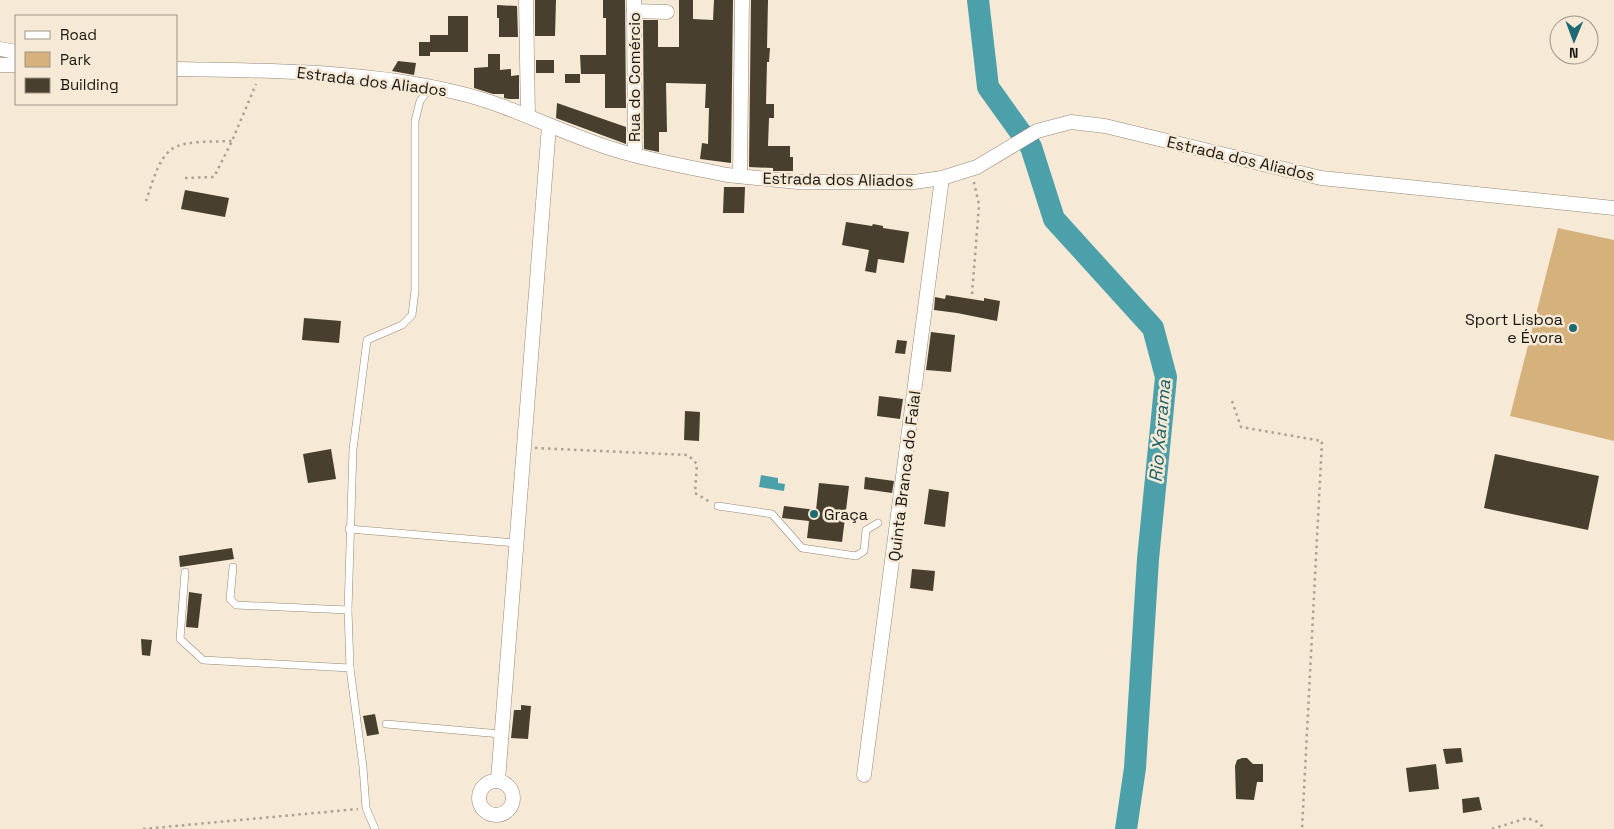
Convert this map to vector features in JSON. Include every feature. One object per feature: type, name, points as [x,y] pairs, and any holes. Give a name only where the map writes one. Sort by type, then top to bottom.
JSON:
[{"type":"street","points":[[526,0],[528,116]]},
{"type":"street","points":[[740,176],[742,0]]},
{"type":"street","points":[[634,6],[667,12]]},
{"type":"street","name":"Rua do Comércio","points":[[634,6],[635,155]]},
{"type":"street","points":[[0,49],[15,52]]},
{"type":"street","points":[[0,65],[15,65]]},
{"type":"street","name":"Estrada dos Aliados","points":[[178,69],[262,70],[356,76],[431,86],[495,103],[549,126],[635,155],[727,175],[798,182],[914,182],[942,178],[971,169],[1037,131],[1071,122],[1105,126],[1322,178],[1614,208]]},
{"type":"street","points":[[498,780],[549,126]]},
{"type":"street","name":"Quinta Branca do Faial","points":[[864,774],[942,178]]},
{"type":"lane","points":[[375,829],[366,808],[363,768],[350,668],[348,610],[349,529],[353,450],[367,340],[402,325],[412,315],[415,290],[415,122],[420,101],[431,86]]},
{"type":"lane","points":[[718,506],[772,514],[802,548],[856,556],[864,551],[866,530],[878,523]]},
{"type":"lane","points":[[349,529],[516,543]]},
{"type":"lane","points":[[233,567],[230,599],[236,605],[348,610]]},
{"type":"lane","points":[[185,572],[180,639],[203,660],[350,668]]},
{"type":"lane","points":[[386,724],[502,734]]},
{"type":"path","points":[[186,178],[214,177],[232,141],[262,70]]},
{"type":"path","points":[[146,201],[161,162],[172,149],[188,144],[232,141]]},
{"type":"path","points":[[971,169],[980,205],[972,294]]},
{"type":"path","points":[[1232,401],[1241,427],[1322,441],[1302,829]]},
{"type":"path","points":[[524,448],[688,455],[697,464],[695,493],[718,506]]},
{"type":"path","points":[[143,829],[366,808]]},
{"type":"path","points":[[1492,829],[1527,818],[1538,822],[1545,829]]},
{"type":"green space","name":"Sport Lisboa e Évora","points":[[1558,228],[1614,240],[1614,441],[1510,416]]},
{"type":"water","points":[[761,475],[778,478],[778,483],[785,484],[784,491],[759,487]]},
{"type":"building","points":[[535,0],[556,0],[555,36],[535,36]]},
{"type":"building","points":[[603,0],[625,0],[626,108],[605,108],[605,74],[581,74],[580,55],[606,55],[606,18],[603,18]]},
{"type":"building","points":[[679,0],[693,0],[693,19],[713,20],[714,0],[733,0],[731,163],[700,159],[702,143],[708,144],[709,108],[705,108],[706,84],[666,83],[667,132],[659,132],[659,152],[644,149],[643,20],[658,20],[658,47],[679,47]]},
{"type":"building","points":[[751,0],[768,0],[767,48],[770,48],[769,62],[767,62],[766,104],[774,104],[774,118],[769,118],[768,146],[790,146],[790,157],[793,157],[793,171],[773,171],[773,168],[749,167]]},
{"type":"building","points":[[497,5],[517,6],[518,37],[499,37]]},
{"type":"building","points":[[448,16],[468,16],[468,52],[430,52],[430,56],[419,56],[419,42],[430,42],[430,35],[448,35]]},
{"type":"building","points":[[488,54],[500,54],[500,70],[511,69],[511,76],[519,75],[519,99],[504,98],[504,94],[493,94],[474,88],[474,68],[488,67]]},
{"type":"building","points":[[536,60],[554,60],[554,73],[536,73]]},
{"type":"building","points":[[398,61],[416,63],[414,75],[392,71]]},
{"type":"building","points":[[565,74],[580,74],[580,83],[565,83]]},
{"type":"building","points":[[557,103],[626,127],[626,144],[556,118]]},
{"type":"building","points":[[724,187],[745,187],[744,213],[723,213]]},
{"type":"building","points":[[185,190],[229,198],[225,217],[181,209]]},
{"type":"building","points":[[846,222],[872,226],[873,224],[883,226],[883,228],[909,232],[904,263],[878,259],[876,273],[865,271],[869,250],[842,245]]},
{"type":"building","points":[[946,295],[984,301],[984,298],[1000,301],[997,321],[934,310],[935,297],[945,299]]},
{"type":"building","points":[[304,318],[341,321],[339,343],[302,340]]},
{"type":"building","points":[[931,332],[955,335],[951,372],[926,370]]},
{"type":"building","points":[[897,340],[907,341],[905,354],[895,353]]},
{"type":"building","points":[[879,396],[903,399],[900,419],[877,416]]},
{"type":"building","points":[[685,411],[700,412],[699,441],[684,440]]},
{"type":"building","points":[[331,449],[336,479],[308,483],[303,454]]},
{"type":"building","points":[[1495,454],[1599,476],[1588,530],[1484,508]]},
{"type":"building","points":[[865,477],[894,481],[892,493],[864,489]]},
{"type":"building","name":"Graça","points":[[819,483],[849,486],[842,542],[807,538],[809,521],[782,518],[784,506],[816,510]]},
{"type":"building","points":[[929,489],[949,492],[945,527],[924,524]]},
{"type":"building","points":[[232,548],[234,559],[180,567],[179,556]]},
{"type":"building","points":[[912,569],[935,571],[933,591],[910,588]]},
{"type":"building","points":[[189,592],[202,594],[198,628],[186,627]]},
{"type":"building","points":[[141,639],[152,640],[150,656],[142,655]]},
{"type":"building","points":[[521,705],[531,706],[528,739],[511,738],[514,710],[521,710]]},
{"type":"building","points":[[375,714],[379,734],[367,736],[363,716]]},
{"type":"building","points":[[1461,748],[1463,762],[1446,764],[1443,749]]},
{"type":"building","points":[[1247,758],[1253,764],[1263,764],[1263,782],[1257,782],[1254,800],[1236,799],[1235,766],[1237,760]]},
{"type":"building","points":[[1436,764],[1439,789],[1409,792],[1406,768]]},
{"type":"building","points":[[1479,797],[1482,810],[1463,813],[1462,799]]},
{"type":"waterway","name":"Rio Xarrama","points":[[978,0],[988,87],[1031,147],[1054,219],[1153,328],[1166,377],[1148,559],[1135,768],[1126,829]]},
{"type":"place","name":"Sport Lisboa e Évora","points":[[1573,328]]},
{"type":"place","name":"Graça","points":[[814,514]]}]
